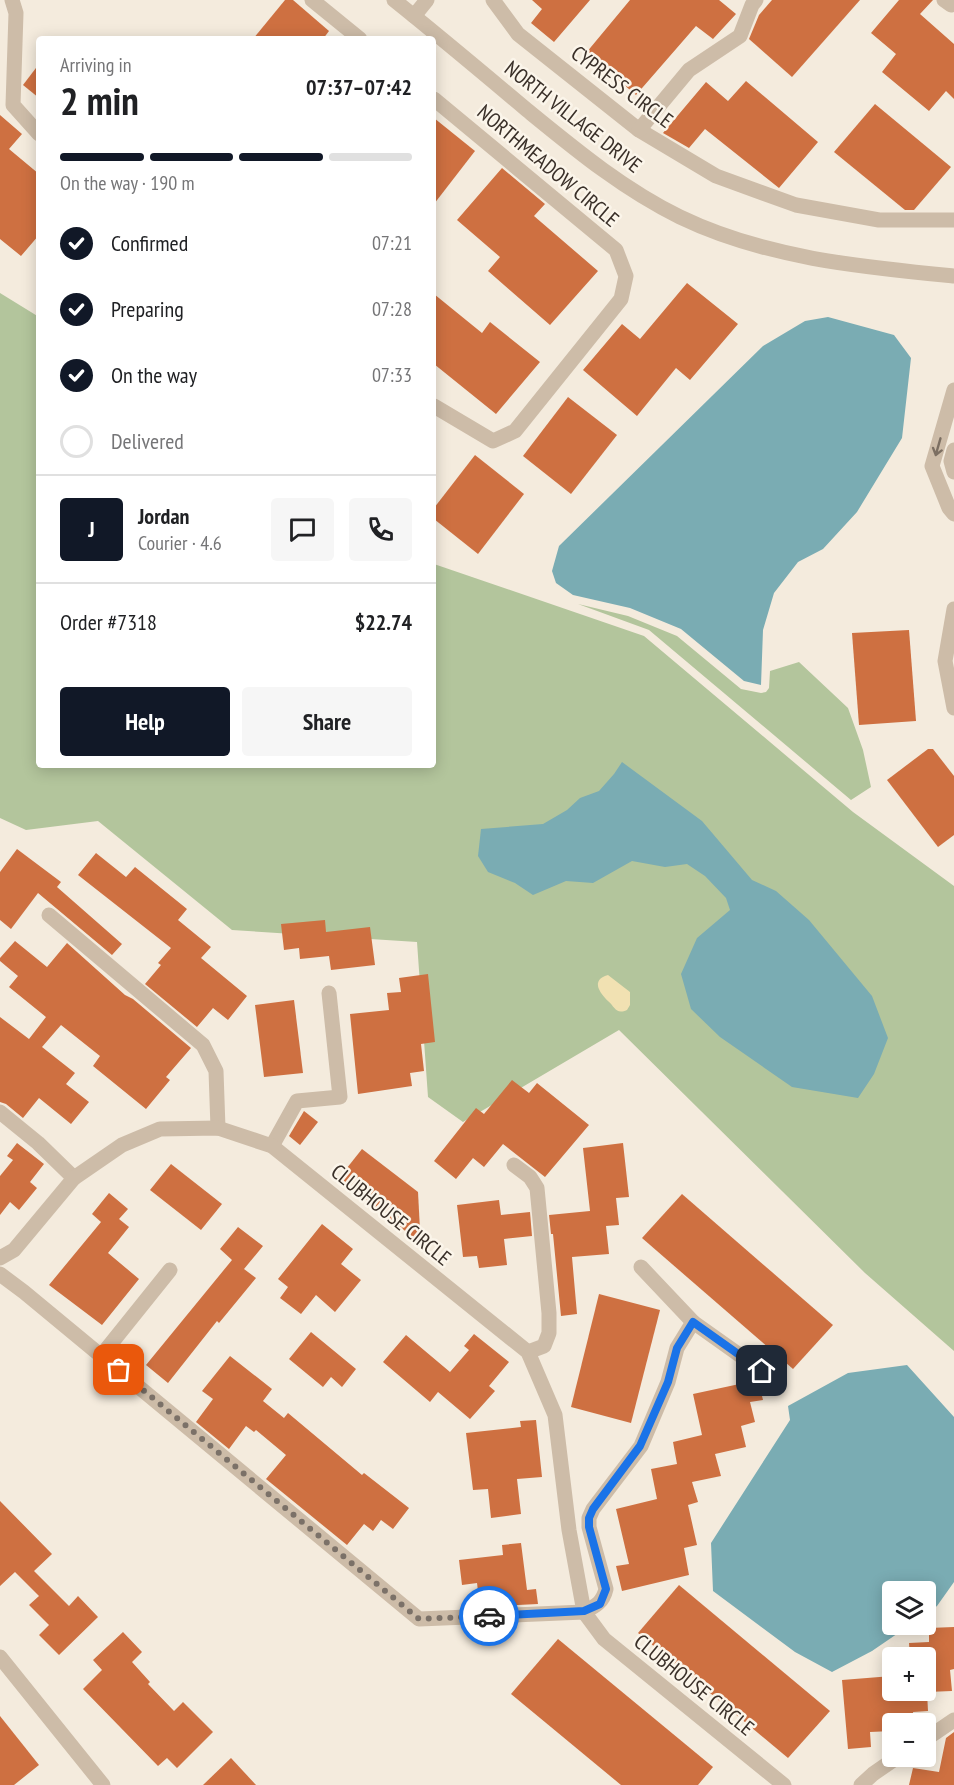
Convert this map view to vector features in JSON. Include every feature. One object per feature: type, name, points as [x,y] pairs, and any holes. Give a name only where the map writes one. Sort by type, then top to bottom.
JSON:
[{"type":"street","points":[[12,0],[16,14],[13,105],[36,131]]},
{"type":"street","points":[[312,0],[356,36]]},
{"type":"street","name":"NORTH VILLAGE DRIVE","points":[[394,0],[580,154],[626,186],[681,217],[742,241],[818,260],[954,276]]},
{"type":"street","points":[[414,16],[427,0]]},
{"type":"street","name":"CYPRESS CIRCLE","points":[[493,0],[518,34],[639,130],[716,176],[796,205],[879,220],[954,220]]},
{"type":"street","points":[[639,130],[689,70],[740,36],[756,0]]},
{"type":"street","name":"NORTHMEADOW CIRCLE","points":[[436,101],[616,250],[626,276],[621,299],[515,431],[493,441],[436,407]]},
{"type":"street","points":[[954,390],[932,466],[954,514]]},
{"type":"street","points":[[954,450],[951,461],[954,472]]},
{"type":"street","points":[[954,609],[945,661],[954,708]]},
{"type":"street","points":[[49,915],[202,1045],[216,1071],[218,1128]]},
{"type":"street","points":[[272,1146],[297,1101],[340,1097],[329,993]]},
{"type":"street","points":[[4,1120],[38,1143],[74,1178]]},
{"type":"street","name":"CLUBHOUSE CIRCLE","points":[[0,1258],[14,1250],[74,1178],[122,1144],[160,1129],[218,1128],[272,1146],[528,1352],[555,1415],[569,1530],[584,1611],[604,1639],[784,1785]]},
{"type":"street","points":[[514,1166],[530,1177],[537,1188],[549,1312],[549,1333],[544,1347],[528,1352]]},
{"type":"street","points":[[641,1267],[693,1322],[779,1383]]},
{"type":"street","points":[[101,1356],[170,1270]]},
{"type":"street","points":[[0,1274],[419,1619],[584,1611],[600,1604],[606,1589],[589,1527],[589,1518],[593,1509],[640,1446],[668,1382],[677,1348],[693,1322]]},
{"type":"street","points":[[0,1657],[103,1785]]},
{"type":"street","points":[[936,1732],[954,1720]]},
{"type":"street","points":[[861,1785],[883,1767]]},
{"type":"green space","points":[[0,293],[36,315],[36,768],[436,768],[436,565],[644,636],[853,812],[954,886],[954,1351],[865,1273],[619,1030],[463,1122],[428,1097],[417,942],[232,930],[98,821],[26,830],[0,818]]},
{"type":"green space","points":[[578,604],[628,616],[677,636],[741,689],[766,692],[769,688],[770,671],[799,662],[848,708],[863,750],[871,787],[851,800],[649,630]]},
{"type":"sand","points":[[608,975],[630,992],[630,1005],[627,1010],[620,1012],[616,1010],[600,991],[599,980]]},
{"type":"water","points":[[828,317],[894,335],[911,358],[902,438],[857,512],[823,549],[798,562],[774,593],[763,630],[761,685],[744,681],[681,629],[630,608],[573,595],[556,583],[552,571],[559,546],[763,346],[805,321]]},
{"type":"water","points":[[622,762],[702,821],[752,880],[776,891],[809,920],[872,996],[888,1038],[874,1074],[858,1098],[792,1087],[720,1037],[691,1009],[681,974],[697,938],[730,910],[726,898],[705,876],[687,864],[665,867],[632,861],[593,883],[566,881],[533,895],[515,883],[488,872],[478,856],[481,829],[543,824],[567,810],[580,798],[599,791]]},
{"type":"water","points":[[907,1365],[954,1417],[954,1582],[936,1607],[936,1581],[882,1581],[882,1635],[895,1635],[872,1651],[832,1672],[795,1652],[713,1591],[711,1543],[790,1420],[788,1406],[848,1373]]},
{"type":"building","points":[[285,0],[293,0],[329,31],[325,36],[255,36]]},
{"type":"building","points":[[532,0],[590,0],[554,42],[531,23],[542,9]]},
{"type":"building","points":[[630,0],[719,0],[736,14],[713,39],[696,26],[636,95],[586,53]]},
{"type":"building","points":[[772,0],[860,0],[792,77],[749,39],[759,15]]},
{"type":"building","points":[[899,0],[933,0],[920,14],[954,44],[954,99],[946,91],[929,111],[882,72],[896,54],[871,33]]},
{"type":"building","points":[[36,68],[36,96],[23,85]]},
{"type":"building","points":[[746,81],[818,142],[779,188],[705,129],[689,148],[663,133],[706,82],[728,101]]},
{"type":"building","points":[[875,104],[951,167],[914,210],[905,210],[834,152]]},
{"type":"building","points":[[0,115],[22,134],[9,149],[36,172],[36,238],[21,256],[0,239]]},
{"type":"building","points":[[436,120],[475,151],[436,201]]},
{"type":"building","points":[[502,168],[545,204],[534,216],[598,271],[550,325],[488,271],[500,257],[457,220]]},
{"type":"building","points":[[687,283],[738,324],[690,380],[676,368],[637,416],[583,370],[622,324],[640,339]]},
{"type":"building","points":[[436,296],[482,333],[490,322],[540,362],[496,414],[436,366]]},
{"type":"building","points":[[568,397],[617,435],[571,494],[523,456]]},
{"type":"building","points":[[475,455],[524,494],[478,554],[436,521],[436,505]]},
{"type":"building","points":[[909,630],[916,721],[859,725],[852,633]]},
{"type":"building","points":[[928,749],[933,749],[954,776],[954,835],[938,847],[887,780]]},
{"type":"building","points":[[17,849],[61,882],[57,887],[122,944],[112,955],[38,893],[11,929],[0,920],[0,872]]},
{"type":"building","points":[[96,853],[126,877],[135,867],[187,909],[178,920],[211,947],[201,958],[247,996],[228,1020],[213,1008],[197,1027],[145,984],[161,965],[158,963],[171,948],[78,875]]},
{"type":"building","points":[[325,920],[326,932],[370,927],[375,965],[331,970],[329,956],[300,959],[299,948],[284,950],[281,924]]},
{"type":"building","points":[[15,941],[47,967],[67,943],[125,995],[133,999],[191,1048],[166,1077],[170,1080],[146,1109],[93,1066],[100,1056],[61,1025],[42,1047],[75,1073],[66,1084],[89,1102],[71,1124],[39,1098],[23,1118],[0,1102],[0,1017],[29,1039],[46,1017],[9,987],[18,976],[0,961],[0,958]]},
{"type":"building","points":[[428,974],[435,1042],[421,1044],[424,1071],[410,1073],[412,1086],[358,1094],[350,1014],[389,1010],[387,993],[401,992],[399,978]]},
{"type":"building","points":[[294,1000],[303,1073],[264,1077],[255,1005]]},
{"type":"building","points":[[512,1080],[529,1093],[537,1083],[589,1125],[545,1177],[503,1144],[484,1167],[473,1158],[456,1179],[434,1161],[476,1108],[484,1114]]},
{"type":"building","points":[[304,1111],[318,1122],[300,1145],[289,1136]]},
{"type":"building","points":[[17,1143],[44,1164],[30,1182],[37,1188],[19,1210],[10,1202],[0,1215],[0,1176],[13,1160],[7,1156]]},
{"type":"building","points":[[623,1143],[629,1197],[616,1198],[619,1225],[606,1226],[609,1254],[572,1257],[577,1314],[561,1316],[549,1215],[590,1211],[583,1148]]},
{"type":"building","points":[[362,1149],[418,1192],[420,1230],[414,1238],[339,1178]]},
{"type":"building","points":[[171,1164],[222,1204],[201,1230],[150,1190]]},
{"type":"building","points":[[109,1193],[128,1209],[119,1219],[129,1227],[108,1253],[139,1279],[102,1325],[49,1285],[101,1222],[92,1214]]},
{"type":"building","points":[[682,1194],[833,1325],[793,1369],[642,1238]]},
{"type":"building","points":[[499,1200],[501,1215],[530,1212],[532,1236],[504,1239],[507,1265],[479,1268],[477,1256],[463,1257],[457,1205]]},
{"type":"building","points":[[322,1224],[353,1249],[341,1264],[361,1280],[335,1312],[316,1295],[301,1314],[280,1298],[288,1287],[278,1279]]},
{"type":"building","points":[[238,1227],[263,1246],[244,1269],[256,1278],[219,1323],[217,1321],[168,1383],[146,1365],[232,1260],[220,1249]]},
{"type":"building","points":[[599,1294],[660,1310],[631,1423],[571,1407]]},
{"type":"building","points":[[311,1332],[356,1369],[342,1387],[331,1377],[323,1387],[289,1359]]},
{"type":"building","points":[[474,1334],[509,1362],[489,1386],[495,1391],[470,1419],[438,1392],[430,1402],[383,1362],[406,1335],[450,1372],[469,1350],[464,1346]]},
{"type":"building","points":[[230,1356],[272,1389],[263,1401],[284,1418],[288,1413],[362,1475],[364,1473],[409,1508],[393,1529],[381,1520],[373,1531],[364,1524],[347,1545],[266,1479],[286,1455],[256,1430],[254,1432],[246,1426],[229,1449],[196,1422],[213,1399],[202,1391]]},
{"type":"building","points":[[758,1380],[763,1400],[750,1402],[755,1422],[741,1426],[746,1447],[715,1454],[721,1476],[692,1482],[698,1502],[688,1505],[697,1545],[684,1548],[689,1575],[622,1591],[616,1566],[629,1564],[616,1509],[657,1499],[651,1469],[677,1464],[673,1442],[702,1435],[693,1394]]},
{"type":"building","points":[[536,1420],[542,1477],[517,1479],[521,1514],[491,1518],[488,1489],[473,1490],[466,1433],[521,1427],[520,1421]]},
{"type":"building","points":[[0,1501],[52,1554],[34,1571],[69,1606],[78,1596],[98,1617],[59,1655],[39,1635],[49,1625],[29,1605],[39,1596],[15,1572],[0,1586]]},
{"type":"building","points":[[521,1543],[527,1590],[536,1589],[538,1604],[480,1607],[477,1583],[462,1585],[459,1560],[503,1555],[502,1545]]},
{"type":"building","points":[[679,1585],[830,1711],[788,1758],[638,1633]]},
{"type":"building","points":[[954,1627],[954,1669],[950,1670],[952,1691],[936,1692],[936,1647],[909,1647],[909,1643],[929,1642],[929,1635],[936,1635],[936,1628]]},
{"type":"building","points":[[123,1632],[142,1652],[132,1662],[150,1682],[148,1684],[174,1711],[183,1702],[213,1732],[177,1768],[167,1758],[158,1766],[83,1689],[102,1670],[93,1660]]},
{"type":"building","points":[[558,1639],[713,1767],[698,1785],[621,1785],[511,1694]]},
{"type":"building","points":[[882,1677],[882,1701],[927,1701],[928,1711],[882,1713],[882,1731],[870,1732],[871,1747],[848,1749],[842,1680]]},
{"type":"building","points":[[0,1716],[39,1765],[14,1785],[0,1785]]},
{"type":"building","points":[[954,1732],[954,1785],[909,1785],[913,1768],[939,1772],[946,1738]]},
{"type":"building","points":[[231,1758],[256,1785],[203,1785]]},
{"type":"way so far","points":[[119,1370],[419,1619],[489,1616]]},
{"type":"route","points":[[489,1616],[584,1611],[600,1604],[606,1589],[589,1527],[589,1518],[593,1509],[640,1446],[668,1382],[677,1348],[693,1322],[762,1371]]}]
